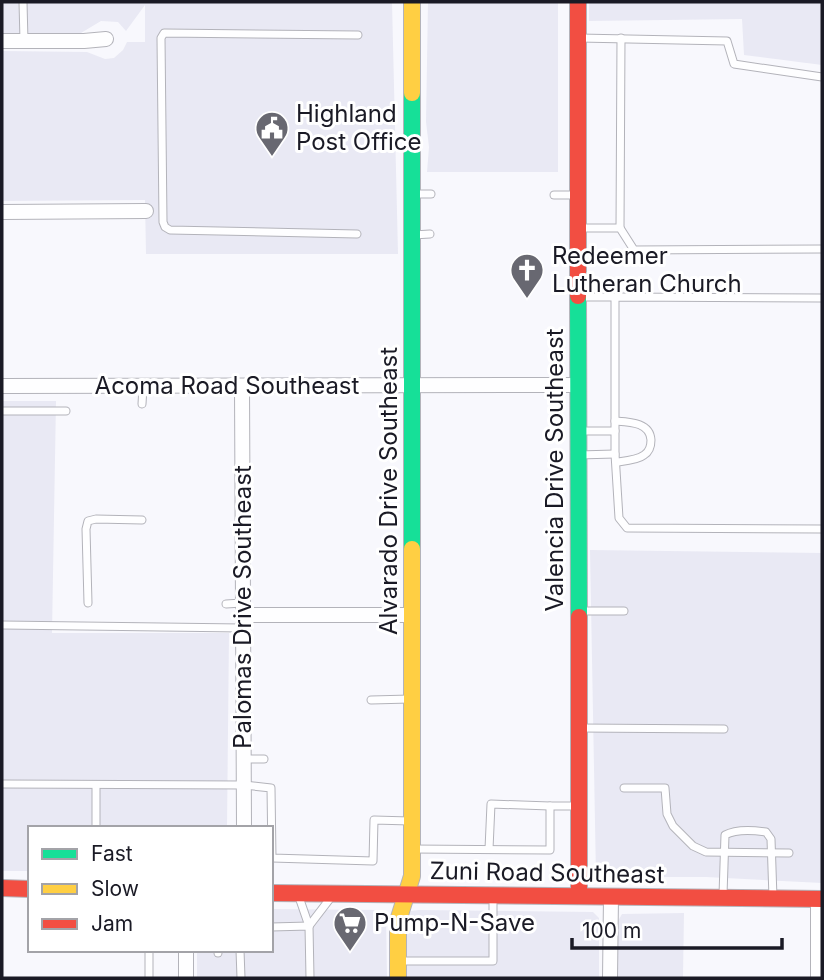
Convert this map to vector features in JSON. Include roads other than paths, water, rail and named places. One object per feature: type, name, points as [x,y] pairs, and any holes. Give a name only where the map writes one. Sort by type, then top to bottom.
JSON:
[{"type":"street","name":"Alvarado Drive Southeast","points":[[397,978],[398,921],[412,876],[412,2]]},
{"type":"street","name":"Valencia Drive Southeast","points":[[578,2],[579,895]]},
{"type":"street","points":[[2,41],[106,39]]},
{"type":"street","points":[[2,212],[146,211]]},
{"type":"street","name":"Acoma Road Southeast","points":[[2,386],[578,385]]},
{"type":"street","name":"Palomas Drive Southeast","points":[[242,387],[244,826]]},
{"type":"street","points":[[242,615],[411,615]]},
{"type":"street","points":[[2,888],[28,889]]},
{"type":"street","name":"Zuni Road Southeast","points":[[273,893],[820,899]]},
{"type":"street","points":[[610,978],[611,897]]},
{"type":"street","points":[[818,978],[820,899]]},
{"type":"street","points":[[186,952],[186,978]]},
{"type":"lane","points":[[23,2],[24,41]]},
{"type":"lane","points":[[357,234],[165,228],[161,38],[164,33],[358,35]]},
{"type":"lane","points":[[578,38],[727,41],[734,64],[822,77]]},
{"type":"lane","points":[[621,38],[620,228],[634,250],[822,249]]},
{"type":"lane","points":[[412,194],[431,194]]},
{"type":"lane","points":[[554,195],[578,195]]},
{"type":"lane","points":[[578,228],[620,228]]},
{"type":"lane","points":[[412,235],[430,234]]},
{"type":"lane","points":[[578,297],[822,298]]},
{"type":"lane","points":[[615,297],[615,431],[619,518],[627,528],[822,529]]},
{"type":"lane","points":[[142,404],[143,387]]},
{"type":"lane","points":[[2,411],[66,411]]},
{"type":"lane","points":[[578,455],[642,457],[650,448],[651,438],[646,428],[634,423],[615,421]]},
{"type":"lane","points":[[578,431],[615,431]]},
{"type":"lane","points":[[88,603],[88,521],[142,520]]},
{"type":"lane","points":[[226,604],[242,615]]},
{"type":"lane","points":[[578,611],[624,611]]},
{"type":"lane","points":[[2,625],[242,615]]},
{"type":"lane","points":[[372,700],[411,699]]},
{"type":"lane","points":[[579,728],[724,729]]},
{"type":"lane","points":[[243,759],[264,759]]},
{"type":"lane","points":[[2,784],[244,785],[271,788],[272,826]]},
{"type":"lane","points":[[96,785],[96,826]]},
{"type":"lane","points":[[624,788],[665,788],[667,814],[673,826],[693,846],[706,852],[789,853]]},
{"type":"lane","points":[[489,849],[491,804],[579,806]]},
{"type":"lane","points":[[412,849],[550,850],[550,806]]},
{"type":"lane","points":[[273,859],[373,861],[374,820],[411,821]]},
{"type":"lane","points":[[723,898],[725,835],[731,832],[760,831],[766,832],[771,839],[773,898]]},
{"type":"lane","points":[[298,894],[309,926],[310,978]]},
{"type":"lane","points":[[309,926],[334,894]]},
{"type":"lane","points":[[398,961],[492,961],[493,894]]},
{"type":"lane","points":[[273,927],[309,926]]},
{"type":"lane","points":[[149,952],[149,978]]},
{"type":"lane","points":[[240,952],[241,978]]},
{"type":"place","name":"Highland Post Office","points":[[272,158]]},
{"type":"place","name":"Redeemer Lutheran Church","points":[[527,300]]},
{"type":"place","name":"Pump-N-Save","points":[[350,953]]}]
